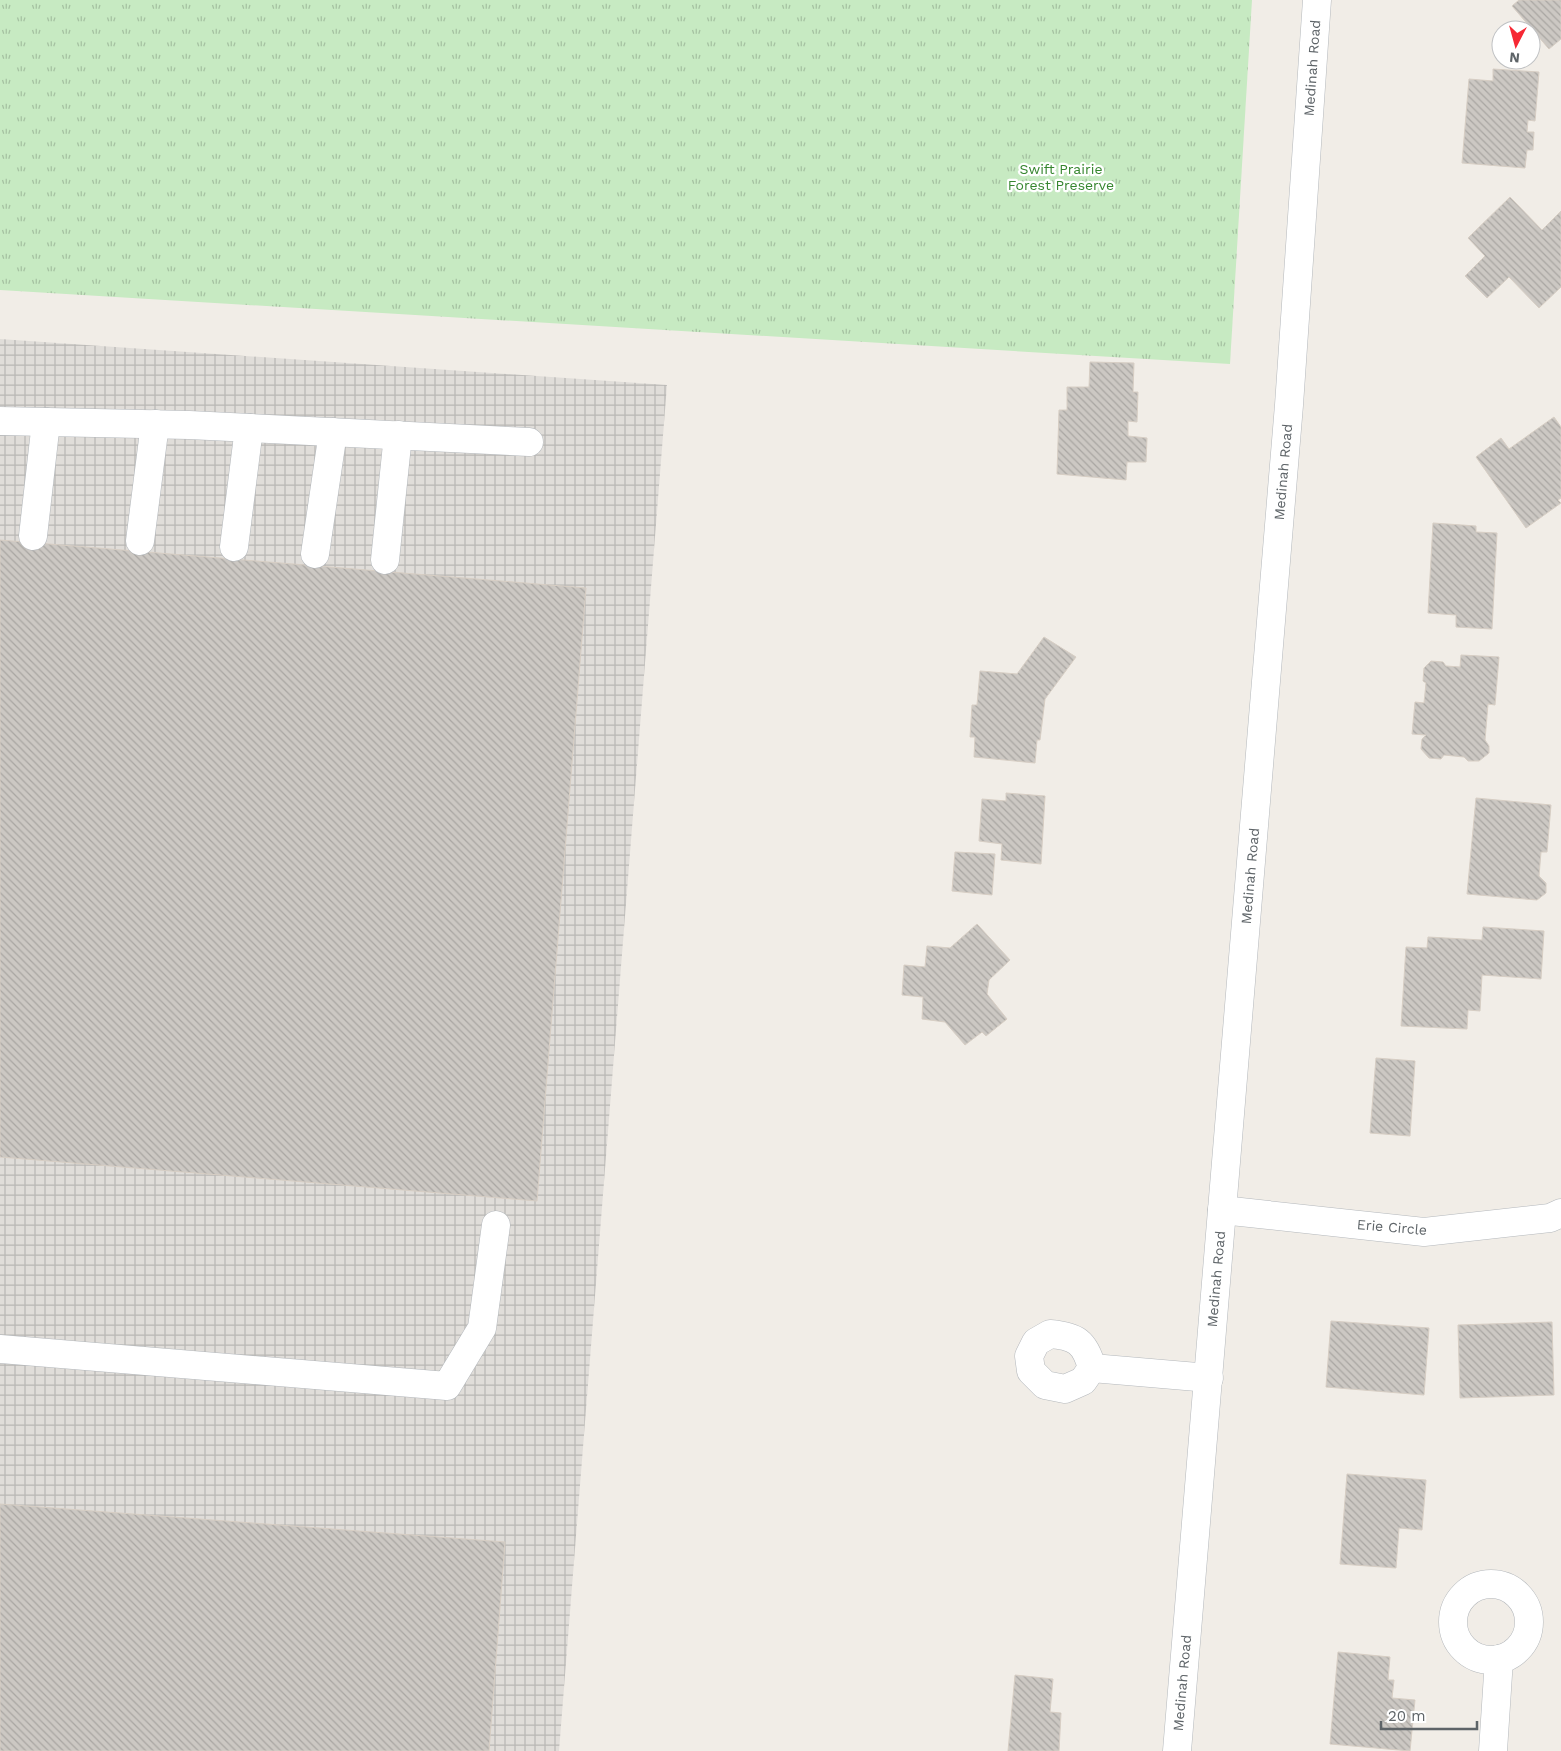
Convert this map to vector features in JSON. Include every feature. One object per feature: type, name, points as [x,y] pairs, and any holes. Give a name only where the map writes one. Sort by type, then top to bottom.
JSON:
[{"type":"street","name":"Medinah Road","points":[[1177,1751],[1294,347],[1317,0]]},
{"type":"street","points":[[0,421],[155,424],[529,442]]},
{"type":"street","points":[[34,536],[46,422]]},
{"type":"street","points":[[140,541],[155,424]]},
{"type":"street","points":[[234,548],[249,428]]},
{"type":"street","points":[[315,554],[333,432]]},
{"type":"street","points":[[385,560],[398,435]]},
{"type":"street","name":"Erie Circle","points":[[1222,1210],[1424,1232],[1550,1218],[1561,1213]]},
{"type":"street","points":[[0,1349],[447,1386],[482,1328],[496,1225]]},
{"type":"street","points":[[1092,1368],[1209,1378]]},
{"type":"street","points":[[1492,1751],[1499,1659]]},
{"type":"shaded area","points":[[0,339],[667,385],[559,1751],[0,1751]]},
{"type":"green space","name":"Swift Prairie Forest Preserve","points":[[0,0],[1252,0],[1230,364],[0,290]]},
{"type":"building","points":[[1519,0],[1561,0],[1561,39],[1549,49],[1541,40],[1541,20],[1524,20],[1512,6]]},
{"type":"building","points":[[1493,70],[1539,72],[1535,121],[1528,120],[1527,132],[1534,132],[1533,150],[1527,150],[1525,168],[1462,163],[1469,79],[1493,81]]},
{"type":"building","points":[[1510,197],[1542,230],[1561,211],[1561,287],[1539,308],[1509,277],[1487,298],[1465,276],[1485,256],[1468,238]]},
{"type":"building","points":[[1090,362],[1134,363],[1133,392],[1138,392],[1137,422],[1128,421],[1128,436],[1147,438],[1146,462],[1127,462],[1126,480],[1057,474],[1059,410],[1067,410],[1067,387],[1089,387]]},
{"type":"building","points":[[1554,417],[1561,427],[1561,498],[1558,500],[1561,503],[1526,528],[1476,457],[1501,438],[1509,449]]},
{"type":"building","points":[[1433,523],[1476,526],[1476,532],[1497,533],[1492,629],[1456,627],[1456,615],[1428,613]]},
{"type":"building","points":[[0,540],[586,588],[537,1201],[0,1157]]},
{"type":"building","points":[[1044,637],[1076,657],[1045,699],[1040,740],[1037,740],[1035,763],[974,757],[975,737],[970,737],[972,705],[977,705],[980,671],[1017,674]]},
{"type":"building","points":[[1461,655],[1499,657],[1495,705],[1488,704],[1485,740],[1489,746],[1489,753],[1479,761],[1468,761],[1464,757],[1444,755],[1441,759],[1429,758],[1421,749],[1422,739],[1426,735],[1412,734],[1415,702],[1424,703],[1426,683],[1423,681],[1424,668],[1431,661],[1443,662],[1446,666],[1460,667]]},
{"type":"building","points":[[1006,793],[1045,796],[1041,864],[1001,860],[1002,844],[979,841],[982,799],[1006,801]]},
{"type":"building","points":[[1476,798],[1551,805],[1547,852],[1541,852],[1539,876],[1546,883],[1546,893],[1537,900],[1467,894]]},
{"type":"building","points":[[955,852],[995,854],[992,895],[952,891]]},
{"type":"building","points":[[977,924],[1010,960],[989,980],[987,994],[1007,1019],[986,1036],[982,1032],[965,1045],[945,1022],[922,1019],[923,997],[902,995],[904,965],[925,967],[927,946],[950,948]]},
{"type":"building","points":[[1483,927],[1544,931],[1541,979],[1482,975],[1480,1011],[1468,1010],[1467,1029],[1401,1026],[1406,947],[1427,948],[1428,937],[1482,940]]},
{"type":"building","points":[[1376,1058],[1415,1061],[1410,1136],[1370,1133]]},
{"type":"building","points":[[1331,1321],[1429,1328],[1424,1395],[1326,1387]]},
{"type":"building","points":[[1552,1322],[1554,1395],[1460,1398],[1458,1325]]},
{"type":"building","points":[[1347,1474],[1426,1480],[1422,1530],[1399,1528],[1396,1568],[1340,1564]]},
{"type":"building","points":[[0,1504],[505,1542],[489,1751],[0,1751]]},
{"type":"building","points":[[1338,1652],[1390,1657],[1388,1680],[1394,1680],[1392,1698],[1415,1700],[1410,1751],[1330,1744]]},
{"type":"building","points":[[1015,1675],[1053,1679],[1050,1712],[1061,1713],[1059,1751],[1008,1751]]}]
